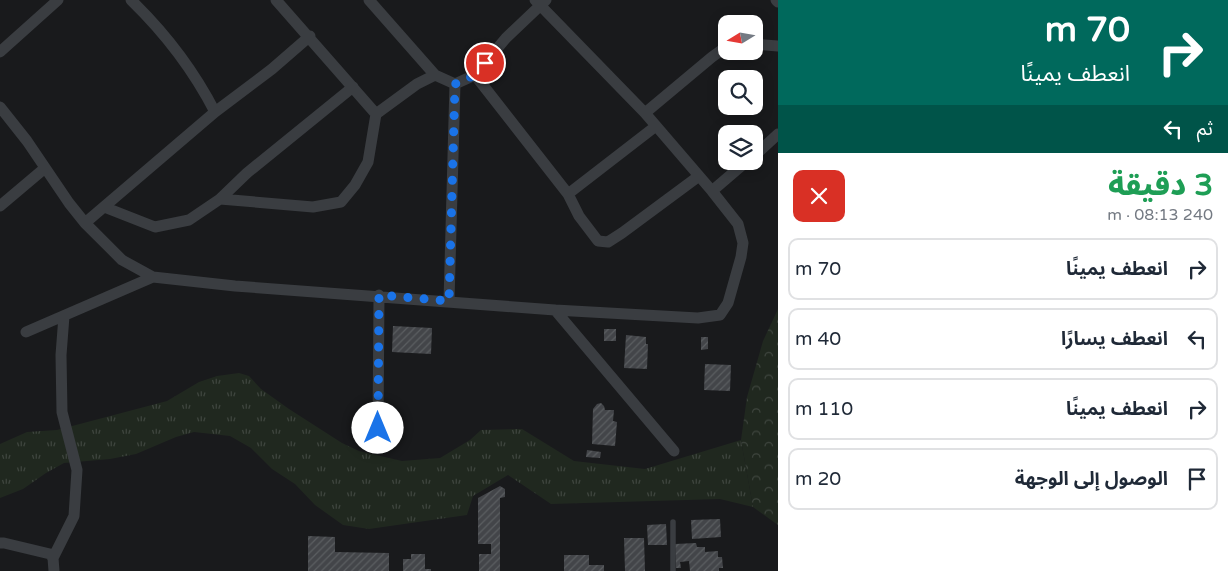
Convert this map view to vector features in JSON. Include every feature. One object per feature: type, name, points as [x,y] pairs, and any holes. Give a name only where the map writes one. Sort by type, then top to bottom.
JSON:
[{"type":"street","points":[[0,52],[58,0]]},
{"type":"street","points":[[131,0],[148,16],[192,74],[215,112]]},
{"type":"street","points":[[276,0],[310,36],[376,114]]},
{"type":"street","points":[[0,107],[27,141],[85,223],[122,260],[153,277],[235,286],[379,295],[555,310],[698,318],[720,314],[728,303],[743,243],[738,224],[645,113],[540,2],[475,75],[455,84],[435,76],[369,0]]},
{"type":"street","points":[[85,223],[215,112],[272,69],[310,36]]},
{"type":"street","points":[[763,45],[778,46]]},
{"type":"street","points":[[645,113],[718,52]]},
{"type":"street","points":[[475,75],[568,194],[579,216],[598,241],[608,242],[622,233],[698,176]]},
{"type":"street","points":[[220,199],[313,207],[341,202],[355,185],[368,162],[376,114],[417,84],[435,76]]},
{"type":"street","points":[[449,301],[455,84]]},
{"type":"street","points":[[104,207],[155,226],[189,220],[220,199],[247,173],[353,87]]},
{"type":"street","points":[[568,194],[656,126]]},
{"type":"street","points":[[763,148],[778,134]]},
{"type":"street","points":[[0,206],[45,168]]},
{"type":"street","points":[[712,191],[736,170]]},
{"type":"street","points":[[26,332],[153,277]]},
{"type":"street","points":[[378,428],[379,295]]},
{"type":"street","points":[[555,310],[674,451]]},
{"type":"street","points":[[54,571],[53,558],[74,516],[76,470],[62,412],[61,355],[64,316]]},
{"type":"street","points":[[0,543],[37,550],[50,554],[53,558]]},
{"type":"lane","points":[[673,522],[673,571]]},
{"type":"green space","points":[[778,309],[778,525],[753,507],[741,440],[747,397],[763,341]]},
{"type":"green space","points":[[239,373],[249,376],[261,389],[342,443],[359,451],[402,461],[440,458],[470,440],[481,430],[522,429],[574,461],[645,469],[741,440],[753,507],[720,499],[551,504],[508,475],[473,496],[467,515],[369,529],[343,525],[315,505],[295,484],[272,469],[251,448],[230,436],[194,432],[176,437],[136,454],[110,459],[64,463],[23,489],[0,498],[0,444],[27,432],[57,430],[167,401],[199,382],[217,376]]},
{"type":"building","points":[[393,326],[432,328],[431,354],[392,352]]},
{"type":"building","points":[[604,329],[616,329],[616,341],[604,341]]},
{"type":"building","points":[[626,335],[646,337],[646,344],[648,344],[647,369],[624,368]]},
{"type":"building","points":[[701,337],[708,337],[708,349],[701,350]]},
{"type":"building","points":[[705,364],[731,365],[730,391],[704,390]]},
{"type":"building","points":[[601,403],[605,410],[614,410],[613,421],[617,422],[615,446],[592,444],[593,409],[597,404]]},
{"type":"building","points":[[587,450],[601,452],[600,458],[586,457]]},
{"type":"building","points":[[500,486],[505,489],[505,497],[500,498],[500,571],[479,571],[479,554],[491,554],[491,544],[478,544],[478,498]]},
{"type":"building","points":[[720,519],[721,537],[692,539],[691,520]]},
{"type":"building","points":[[666,524],[667,545],[648,545],[647,525]]},
{"type":"building","points":[[308,536],[335,537],[335,552],[389,553],[389,571],[308,571]]},
{"type":"building","points":[[624,538],[644,538],[645,571],[625,571]]},
{"type":"building","points":[[696,543],[697,547],[705,547],[705,552],[718,551],[718,557],[722,557],[723,568],[719,568],[719,571],[690,571],[689,561],[680,562],[681,568],[676,568],[675,544]]},
{"type":"building","points":[[411,554],[425,554],[425,569],[431,569],[431,571],[403,571],[403,559],[411,559]]},
{"type":"building","points":[[564,555],[589,555],[589,565],[604,565],[604,571],[564,571]]},
{"type":"route","points":[[378,428],[379,295],[449,301],[455,84],[475,75],[485,63]]}]
